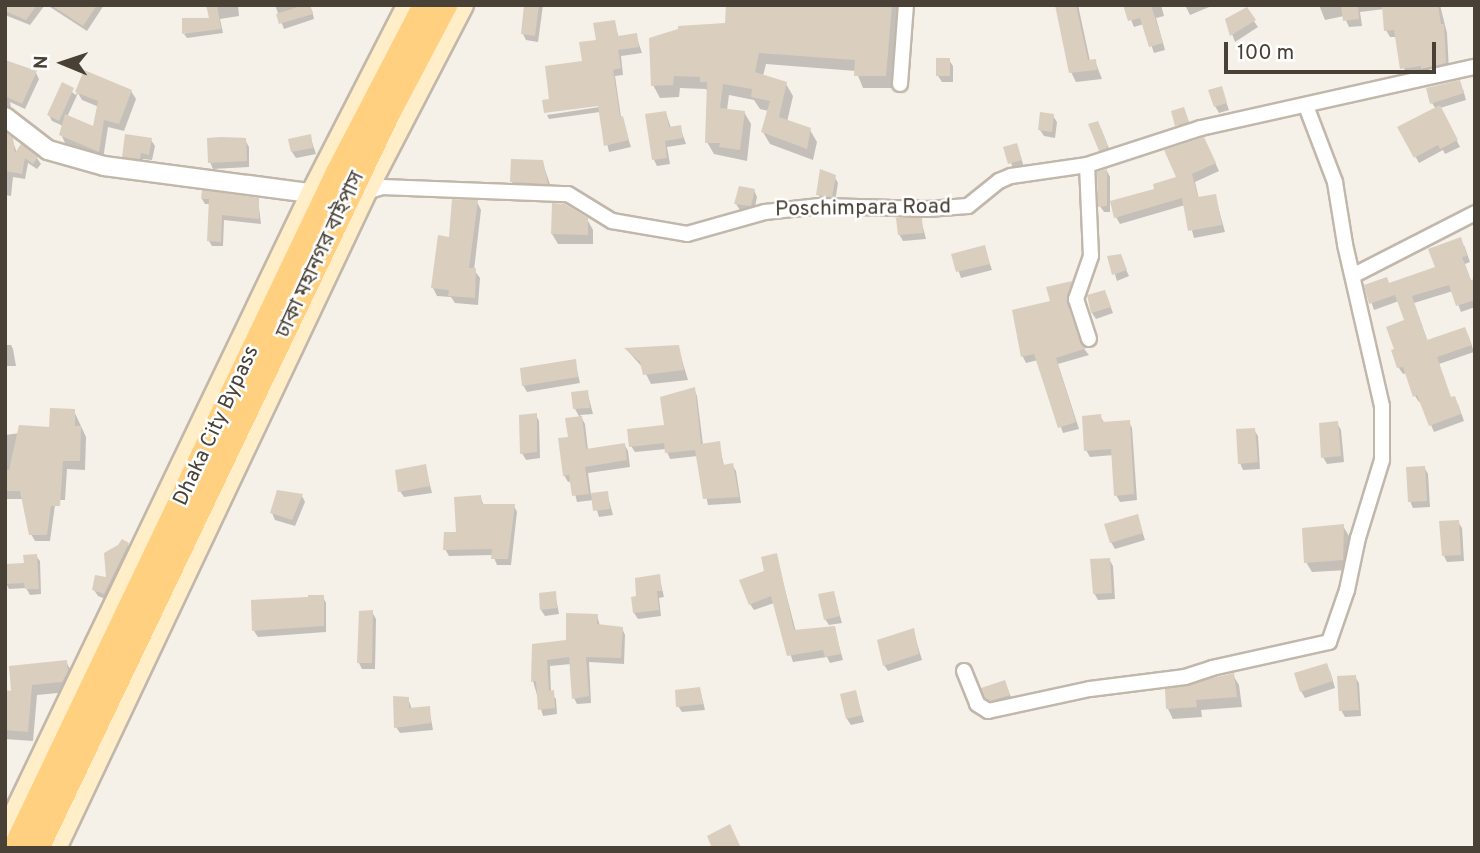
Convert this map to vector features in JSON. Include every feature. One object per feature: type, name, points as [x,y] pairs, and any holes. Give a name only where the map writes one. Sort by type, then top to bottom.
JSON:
[{"type":"highway","name":"Dhaka City Bypass","points":[[14,848],[337,172],[424,5]]},
{"type":"highway","name":"ঢাকা মহানগর বাইপাস","points":[[37,848],[388,113],[445,5]]},
{"type":"main road","points":[[5,830],[310,192],[406,5]]},
{"type":"main road","points":[[56,848],[366,192],[463,5]]},
{"type":"street","points":[[900,84],[906,5]]},
{"type":"street","name":"Poschimpara Road","points":[[366,192],[382,187],[568,194],[611,221],[687,234],[765,212],[806,208],[928,209],[968,206],[999,181],[1011,176],[1087,164],[1201,128],[1475,67]]},
{"type":"street","points":[[964,671],[977,704],[988,711],[1090,689],[1185,677],[1212,668],[1329,642],[1347,590],[1358,538],[1382,460],[1382,406],[1345,244],[1332,169],[1306,106]]},
{"type":"street","points":[[5,117],[48,150],[104,166],[310,192]]},
{"type":"street","points":[[1087,164],[1090,256],[1076,299],[1089,339]]},
{"type":"street","points":[[1354,275],[1475,213]]},
{"type":"building","points":[[5,5],[37,5],[26,20],[5,11]]},
{"type":"building","points":[[51,5],[97,5],[83,26]]},
{"type":"building","points":[[206,5],[217,5],[221,29],[182,34],[182,18],[209,18]]},
{"type":"building","points":[[310,5],[313,14],[279,24],[276,14]]},
{"type":"building","points":[[524,5],[539,5],[535,36],[521,34]]},
{"type":"building","points":[[726,5],[892,5],[886,76],[854,76],[855,60],[759,53],[755,72],[787,82],[779,117],[811,128],[807,149],[761,132],[770,101],[751,97],[752,89],[723,84],[720,108],[745,111],[740,150],[719,147],[720,143],[705,143],[707,82],[700,82],[700,77],[674,76],[673,85],[651,86],[649,38],[678,29],[678,26],[725,23]]},
{"type":"building","points":[[1055,5],[1076,5],[1088,60],[1096,59],[1097,70],[1069,73]]},
{"type":"building","points":[[1123,5],[1151,5],[1163,43],[1149,47],[1140,18],[1128,21]]},
{"type":"building","points":[[1341,5],[1358,5],[1359,19],[1343,21]]},
{"type":"building","points":[[1382,5],[1438,5],[1441,24],[1444,24],[1446,63],[1421,69],[1421,66],[1400,69],[1394,30],[1384,31]]},
{"type":"building","points":[[1247,7],[1256,20],[1230,36],[1225,19]]},
{"type":"building","points":[[615,20],[618,36],[637,33],[639,47],[618,50],[621,68],[613,70],[620,117],[623,116],[629,140],[604,146],[598,106],[544,113],[542,100],[549,99],[545,66],[582,61],[579,42],[596,40],[593,23]]},
{"type":"building","points":[[936,58],[950,58],[950,76],[936,76]]},
{"type":"building","points":[[5,60],[37,71],[22,104],[5,96]]},
{"type":"building","points":[[84,70],[132,90],[119,124],[104,120],[99,152],[59,135],[65,114],[93,126],[98,101],[75,92]]},
{"type":"building","points":[[1460,80],[1464,93],[1430,104],[1426,88]]},
{"type":"building","points":[[62,82],[74,88],[59,121],[47,115]]},
{"type":"building","points":[[1222,86],[1227,103],[1214,107],[1208,90]]},
{"type":"building","points":[[1440,105],[1458,140],[1440,149],[1438,145],[1414,158],[1397,127]]},
{"type":"building","points":[[1184,107],[1189,122],[1175,126],[1171,111]]},
{"type":"building","points":[[666,111],[669,127],[681,125],[683,138],[665,141],[667,158],[652,160],[645,114]]},
{"type":"building","points":[[1040,112],[1054,114],[1052,132],[1038,130]]},
{"type":"building","points":[[1098,121],[1107,143],[1107,148],[1099,151],[1088,124]]},
{"type":"building","points":[[5,132],[13,138],[15,153],[21,144],[38,157],[33,164],[25,158],[22,174],[5,171]]},
{"type":"building","points":[[125,134],[152,138],[149,155],[141,153],[140,159],[122,157]]},
{"type":"building","points":[[311,134],[313,148],[291,152],[288,139]]},
{"type":"building","points":[[1204,137],[1216,163],[1192,174],[1198,197],[1216,194],[1222,225],[1188,231],[1182,198],[1114,218],[1110,201],[1154,189],[1153,184],[1176,177],[1164,150]]},
{"type":"building","points":[[207,138],[246,138],[247,161],[208,163]]},
{"type":"building","points":[[1017,143],[1022,160],[1008,164],[1003,147]]},
{"type":"building","points":[[511,159],[543,160],[548,184],[510,182]]},
{"type":"building","points":[[820,169],[836,175],[832,197],[816,195]]},
{"type":"building","points":[[1107,169],[1107,206],[1098,207],[1097,172]]},
{"type":"building","points":[[739,186],[755,189],[751,206],[734,204]]},
{"type":"building","points":[[202,190],[259,198],[259,219],[222,215],[221,242],[207,241],[209,199],[201,199]]},
{"type":"building","points":[[452,199],[478,200],[469,268],[476,268],[475,298],[448,296],[449,290],[431,288],[438,235],[449,237]]},
{"type":"building","points":[[552,203],[565,204],[588,218],[588,235],[551,234]]},
{"type":"building","points":[[896,218],[922,218],[923,233],[898,235]]},
{"type":"building","points":[[1461,237],[1467,256],[1462,257],[1471,280],[1475,279],[1475,300],[1456,306],[1449,285],[1412,296],[1427,340],[1465,327],[1472,345],[1437,357],[1451,397],[1455,396],[1461,414],[1429,426],[1417,395],[1413,397],[1403,367],[1397,368],[1391,350],[1394,349],[1386,327],[1404,320],[1395,295],[1369,304],[1364,285],[1387,277],[1389,283],[1435,267],[1428,249]]},
{"type":"building","points":[[985,245],[990,264],[956,272],[951,254]]},
{"type":"building","points":[[1121,254],[1127,270],[1112,275],[1107,256]]},
{"type":"building","points":[[1072,281],[1067,302],[1080,342],[1087,348],[1056,358],[1076,422],[1058,428],[1034,354],[1021,357],[1012,310],[1050,301],[1046,287]]},
{"type":"building","points":[[1105,290],[1111,307],[1091,313],[1087,295]]},
{"type":"building","points":[[679,345],[684,370],[643,375],[640,362],[624,348]]},
{"type":"building","points":[[576,359],[578,377],[522,386],[520,368]]},
{"type":"building","points":[[695,387],[701,444],[720,441],[723,465],[733,463],[739,497],[703,499],[695,450],[665,453],[664,443],[629,447],[627,429],[664,425],[660,397]]},
{"type":"building","points":[[588,390],[590,408],[573,409],[571,392]]},
{"type":"building","points":[[50,408],[75,409],[75,426],[81,426],[80,461],[63,461],[60,506],[51,506],[47,535],[29,535],[20,491],[5,491],[5,470],[9,470],[19,425],[49,427]]},
{"type":"building","points":[[537,413],[537,452],[520,454],[519,415]]},
{"type":"building","points":[[1101,414],[1102,422],[1130,420],[1134,494],[1114,496],[1111,449],[1084,451],[1082,416]]},
{"type":"building","points":[[582,416],[586,449],[625,443],[627,460],[585,467],[589,494],[572,496],[569,475],[563,476],[558,438],[568,437],[565,418]]},
{"type":"building","points":[[1338,421],[1341,456],[1321,458],[1319,423]]},
{"type":"building","points":[[1255,428],[1258,462],[1238,464],[1236,429]]},
{"type":"building","points":[[426,464],[430,486],[398,492],[395,470]]},
{"type":"building","points":[[1425,466],[1427,501],[1408,502],[1406,467]]},
{"type":"building","points":[[277,490],[303,494],[292,520],[270,513]]},
{"type":"building","points":[[608,491],[610,509],[593,511],[591,493]]},
{"type":"building","points":[[481,495],[482,504],[515,504],[508,559],[491,559],[492,549],[443,550],[444,532],[456,532],[454,497]]},
{"type":"building","points":[[1138,514],[1143,533],[1110,543],[1104,524]]},
{"type":"building","points":[[1459,520],[1461,555],[1442,556],[1439,521]]},
{"type":"building","points":[[1344,524],[1343,560],[1304,563],[1302,528]]},
{"type":"building","points":[[122,539],[129,543],[104,594],[92,590],[95,575],[106,577],[104,553],[118,545]]},
{"type":"building","points":[[777,553],[794,630],[835,626],[841,654],[825,657],[823,650],[787,656],[771,596],[749,605],[739,580],[764,571],[761,557]]},
{"type":"building","points":[[37,554],[39,589],[25,589],[24,583],[5,584],[5,564],[24,563],[23,555]]},
{"type":"building","points":[[1110,558],[1112,593],[1093,594],[1090,559]]},
{"type":"building","points":[[660,574],[662,591],[657,591],[659,610],[633,613],[631,597],[636,596],[635,578]]},
{"type":"building","points":[[556,591],[557,608],[540,610],[539,593]]},
{"type":"building","points":[[834,591],[840,616],[824,620],[818,594]]},
{"type":"building","points":[[324,595],[324,626],[252,631],[251,600]]},
{"type":"building","points":[[373,610],[372,663],[357,663],[359,611]]},
{"type":"building","points":[[566,613],[598,614],[597,624],[623,627],[621,658],[586,657],[589,696],[572,699],[569,657],[547,660],[549,691],[554,690],[555,708],[538,710],[536,681],[531,682],[532,644],[566,640]]},
{"type":"building","points":[[914,628],[919,654],[883,666],[877,640]]},
{"type":"building","points":[[67,660],[68,671],[62,682],[32,685],[28,732],[5,730],[5,690],[11,691],[9,666]]},
{"type":"building","points":[[1327,663],[1333,681],[1300,692],[1294,673]]},
{"type":"building","points":[[1234,673],[1237,697],[1196,700],[1197,707],[1166,709],[1165,689]]},
{"type":"building","points":[[1356,675],[1359,710],[1339,711],[1337,676]]},
{"type":"building","points":[[1005,680],[1010,695],[990,701],[985,698],[981,688]]},
{"type":"building","points":[[700,687],[703,704],[676,707],[675,690]]},
{"type":"building","points":[[856,690],[862,715],[846,719],[840,694]]},
{"type":"building","points":[[393,696],[409,697],[409,708],[430,706],[431,723],[394,728]]},
{"type":"building","points":[[730,824],[741,848],[712,848],[707,836]]}]
